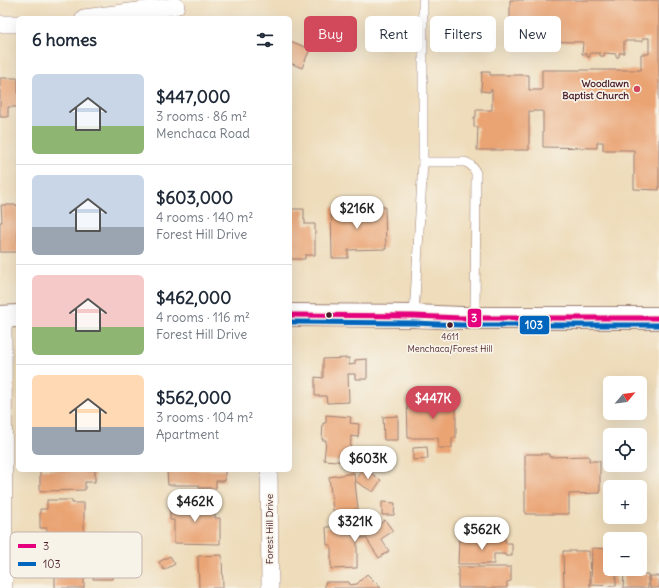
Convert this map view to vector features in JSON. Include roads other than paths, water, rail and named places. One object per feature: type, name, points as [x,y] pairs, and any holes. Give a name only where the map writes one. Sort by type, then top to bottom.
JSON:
[{"type":"main road","points":[[292,315],[475,318],[659,318]]},
{"type":"street","points":[[99,16],[176,6]]},
{"type":"street","points":[[0,24],[16,24]]},
{"type":"street","points":[[4,588],[7,316]]},
{"type":"street","name":"Forest Hill Drive","points":[[269,472],[270,588]]},
{"type":"lane","points":[[414,316],[423,162],[423,0]]},
{"type":"lane","points":[[423,162],[470,163],[476,173],[475,318]]},
{"type":"place","name":"Woodlawn Baptist Church","points":[[637,89]]},
{"type":"place","name":"4611 Menchaca/Forest Hill","points":[[450,325]]}]
